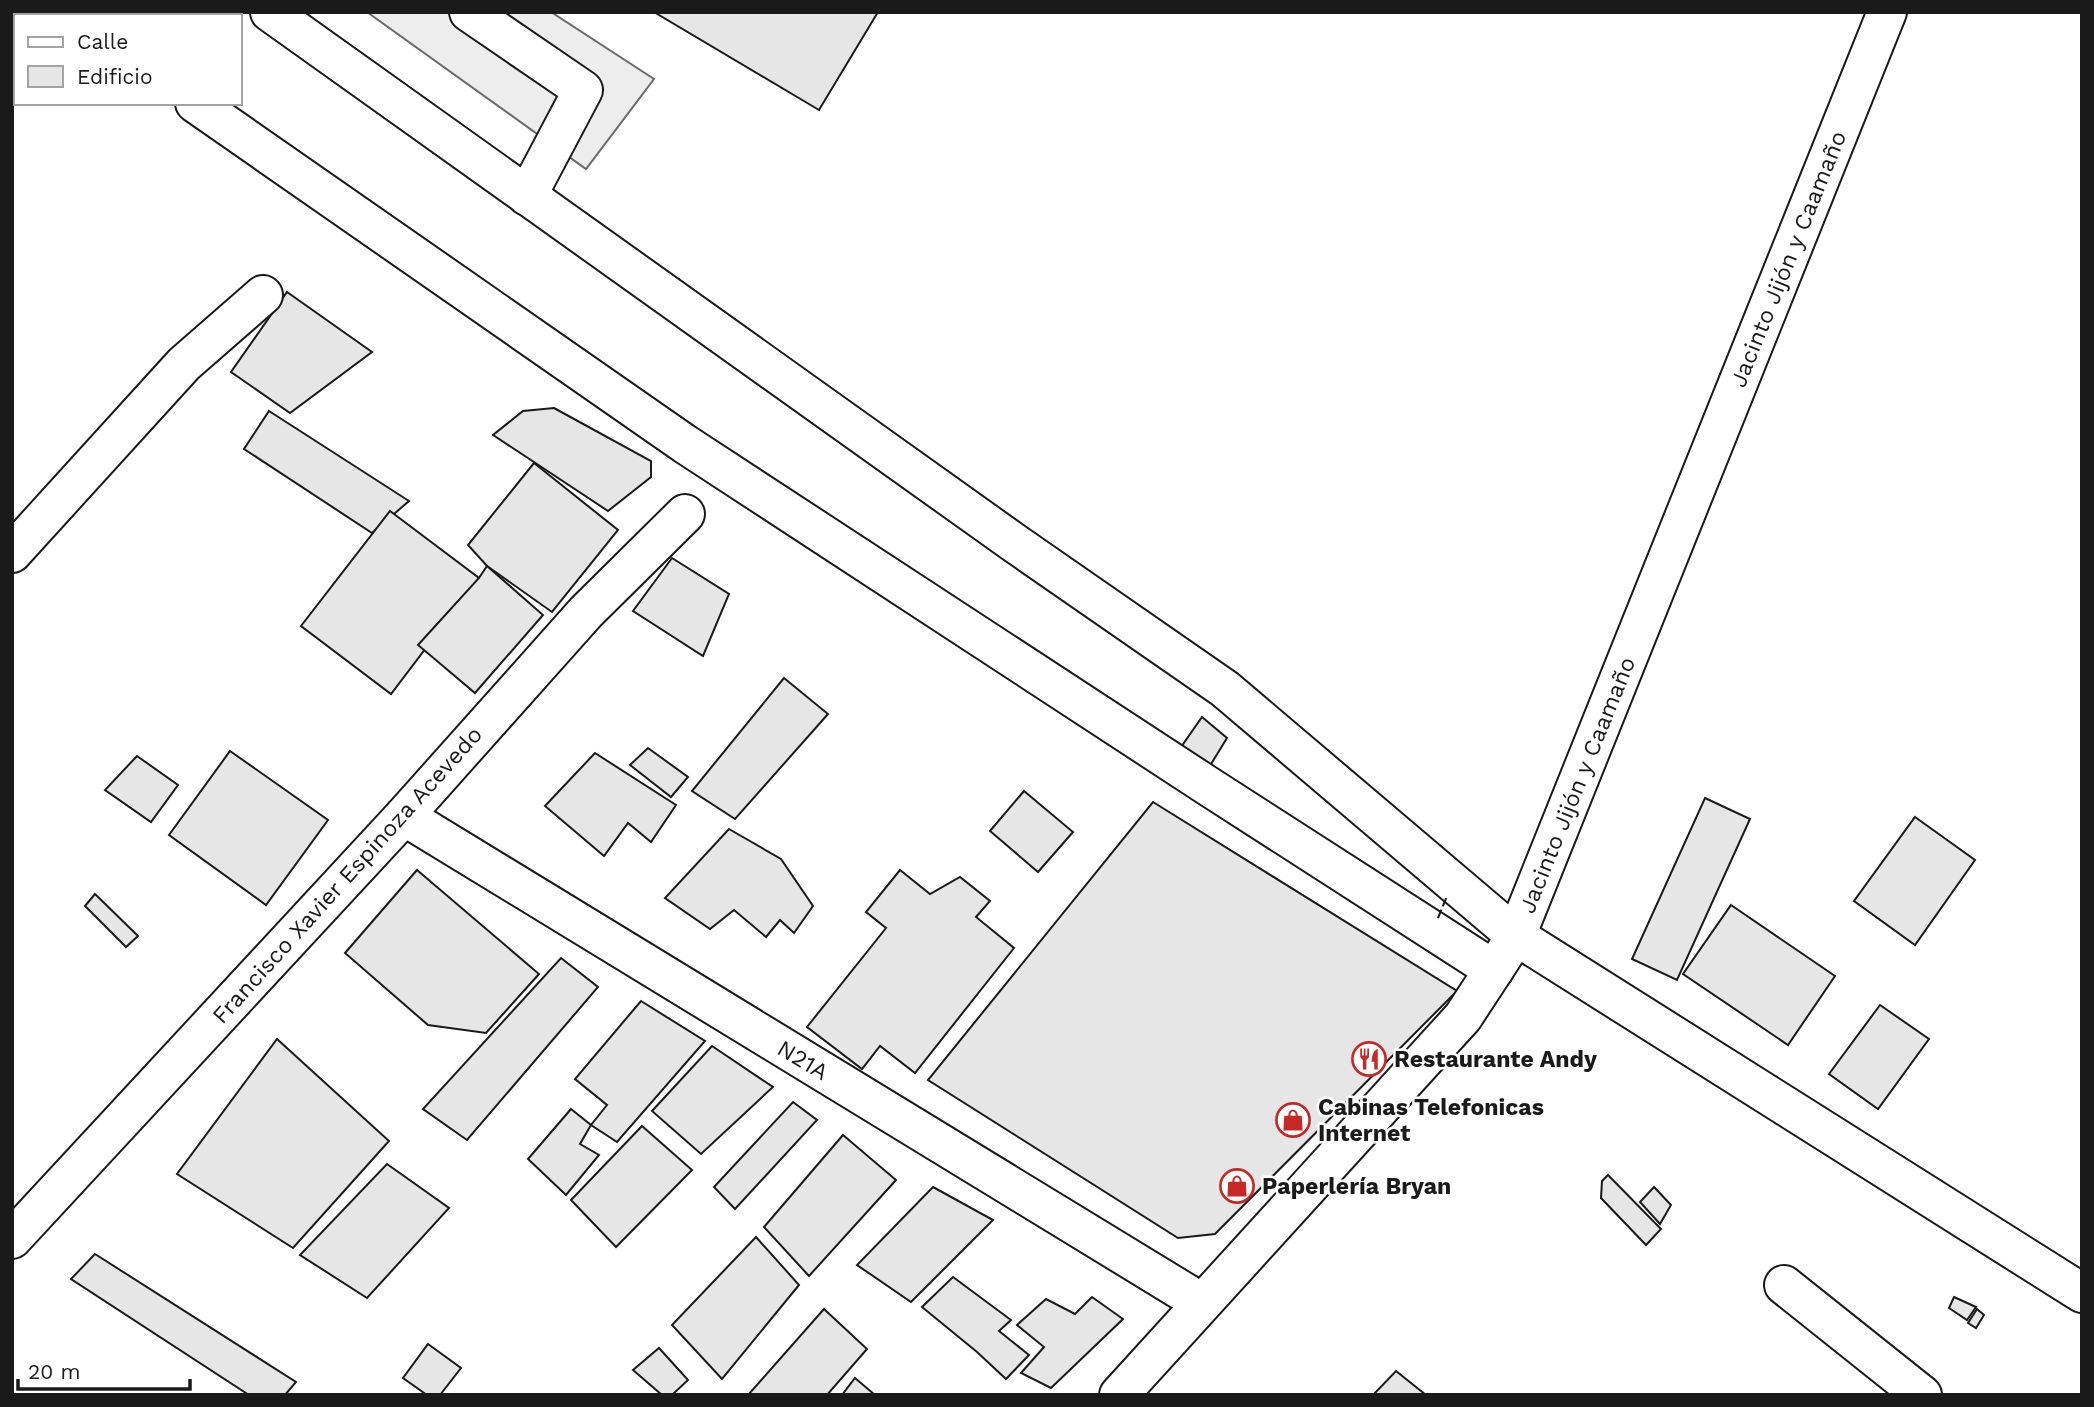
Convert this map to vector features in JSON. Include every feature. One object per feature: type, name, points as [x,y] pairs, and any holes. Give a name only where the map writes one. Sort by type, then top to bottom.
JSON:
[{"type":"street","points":[[270,12],[1013,542],[1224,689],[1516,936],[1463,1017],[1119,1395]]},
{"type":"street","points":[[469,12],[583,90],[527,196]]},
{"type":"street","name":"Jacinto Jijón y Caamaño","points":[[1887,12],[1516,936],[2082,1293]]},
{"type":"street","points":[[198,105],[685,444],[1494,970]]},
{"type":"street","points":[[12,553],[184,364],[263,295]]},
{"type":"street","name":"Francisco Xavier Espinoza Acevedo","points":[[12,1239],[404,816],[586,612],[685,514]]},
{"type":"street","name":"N21A","points":[[404,816],[1202,1303]]},
{"type":"street","points":[[1784,1285],[1923,1395]]},
{"type":"shaded area","points":[[367,12],[551,12],[654,79],[586,169]]},
{"type":"building","points":[[654,12],[878,12],[819,110]]},
{"type":"building","points":[[287,292],[372,352],[290,413],[231,372]]},
{"type":"building","points":[[554,408],[651,461],[651,477],[608,511],[493,435],[523,411]]},
{"type":"building","points":[[269,411],[409,501],[372,533],[244,449]]},
{"type":"building","points":[[534,463],[618,530],[552,612],[487,566],[468,545]]},
{"type":"building","points":[[390,511],[479,578],[391,694],[301,626]]},
{"type":"building","points":[[672,558],[729,594],[703,656],[633,611]]},
{"type":"building","points":[[487,566],[543,615],[475,693],[418,645]]},
{"type":"building","points":[[784,678],[828,714],[735,819],[692,791]]},
{"type":"building","points":[[1202,717],[1227,738],[1208,769],[1179,750]]},
{"type":"building","points":[[648,748],[688,777],[671,797],[630,765]]},
{"type":"building","points":[[230,751],[328,820],[266,905],[169,835]]},
{"type":"building","points":[[595,753],[676,805],[651,842],[628,823],[604,856],[545,806]]},
{"type":"building","points":[[137,756],[178,785],[151,822],[105,790]]},
{"type":"building","points":[[1024,791],[1073,832],[1038,872],[990,831]]},
{"type":"building","points":[[1705,798],[1750,819],[1677,980],[1632,959]]},
{"type":"building","points":[[1153,802],[1457,991],[1215,1234],[1178,1238],[928,1080]]},
{"type":"building","points":[[1915,817],[1975,860],[1915,945],[1854,901]]},
{"type":"building","points":[[729,829],[781,859],[813,906],[794,933],[780,920],[766,937],[734,910],[710,929],[665,898]]},
{"type":"building","points":[[417,870],[539,974],[486,1033],[428,1025],[345,953]]},
{"type":"building","points":[[900,870],[930,894],[960,877],[990,901],[976,917],[1014,948],[915,1073],[880,1046],[862,1069],[807,1027],[886,928],[866,912]]},
{"type":"building","points":[[95,894],[138,936],[126,947],[85,906]]},
{"type":"building","points":[[1731,905],[1835,976],[1788,1045],[1683,974]]},
{"type":"building","points":[[561,958],[598,987],[467,1140],[423,1109]]},
{"type":"building","points":[[641,1001],[705,1041],[617,1142],[591,1125],[607,1105],[575,1079]]},
{"type":"building","points":[[1880,1005],[1929,1039],[1878,1109],[1829,1074]]},
{"type":"building","points":[[277,1039],[389,1141],[293,1248],[177,1174]]},
{"type":"building","points":[[712,1046],[773,1087],[701,1154],[652,1111]]},
{"type":"building","points":[[793,1102],[817,1120],[735,1209],[714,1187]]},
{"type":"building","points":[[571,1109],[591,1125],[580,1144],[599,1155],[566,1195],[528,1159]]},
{"type":"building","points":[[642,1126],[692,1170],[616,1247],[571,1200]]},
{"type":"building","points":[[843,1135],[896,1180],[809,1276],[764,1227]]},
{"type":"building","points":[[387,1164],[449,1208],[367,1298],[300,1255]]},
{"type":"building","points":[[1608,1175],[1661,1229],[1646,1245],[1601,1198],[1602,1181]]},
{"type":"building","points":[[933,1187],[993,1220],[911,1302],[857,1265]]},
{"type":"building","points":[[1654,1187],[1671,1205],[1660,1224],[1640,1202]]},
{"type":"building","points":[[756,1237],[799,1285],[722,1379],[672,1325]]},
{"type":"building","points":[[95,1254],[296,1382],[285,1395],[249,1395],[71,1279]]},
{"type":"building","points":[[953,1277],[1011,1320],[999,1331],[1029,1355],[1006,1379],[922,1307]]},
{"type":"building","points":[[1092,1297],[1123,1319],[1051,1388],[1021,1373],[1044,1347],[1017,1325],[1046,1299],[1075,1314]]},
{"type":"building","points":[[1954,1297],[1976,1307],[1967,1320],[1949,1308]]},
{"type":"building","points":[[824,1309],[867,1349],[827,1395],[748,1395]]},
{"type":"building","points":[[1977,1309],[1984,1315],[1976,1328],[1968,1323]]},
{"type":"building","points":[[428,1344],[461,1368],[440,1395],[427,1395],[403,1378]]},
{"type":"building","points":[[659,1348],[688,1380],[672,1395],[662,1395],[633,1370]]},
{"type":"building","points":[[1396,1371],[1426,1395],[1373,1395]]},
{"type":"building","points":[[855,1378],[875,1395],[842,1395]]},
{"type":"fence","points":[[1438,918],[1447,896]]},
{"type":"place","name":"Restaurante Andy","points":[[1369,1059]]},
{"type":"place","name":"Cabinas Telefonicas Internet","points":[[1293,1120]]},
{"type":"place","name":"Paperlería Bryan","points":[[1237,1186]]}]
